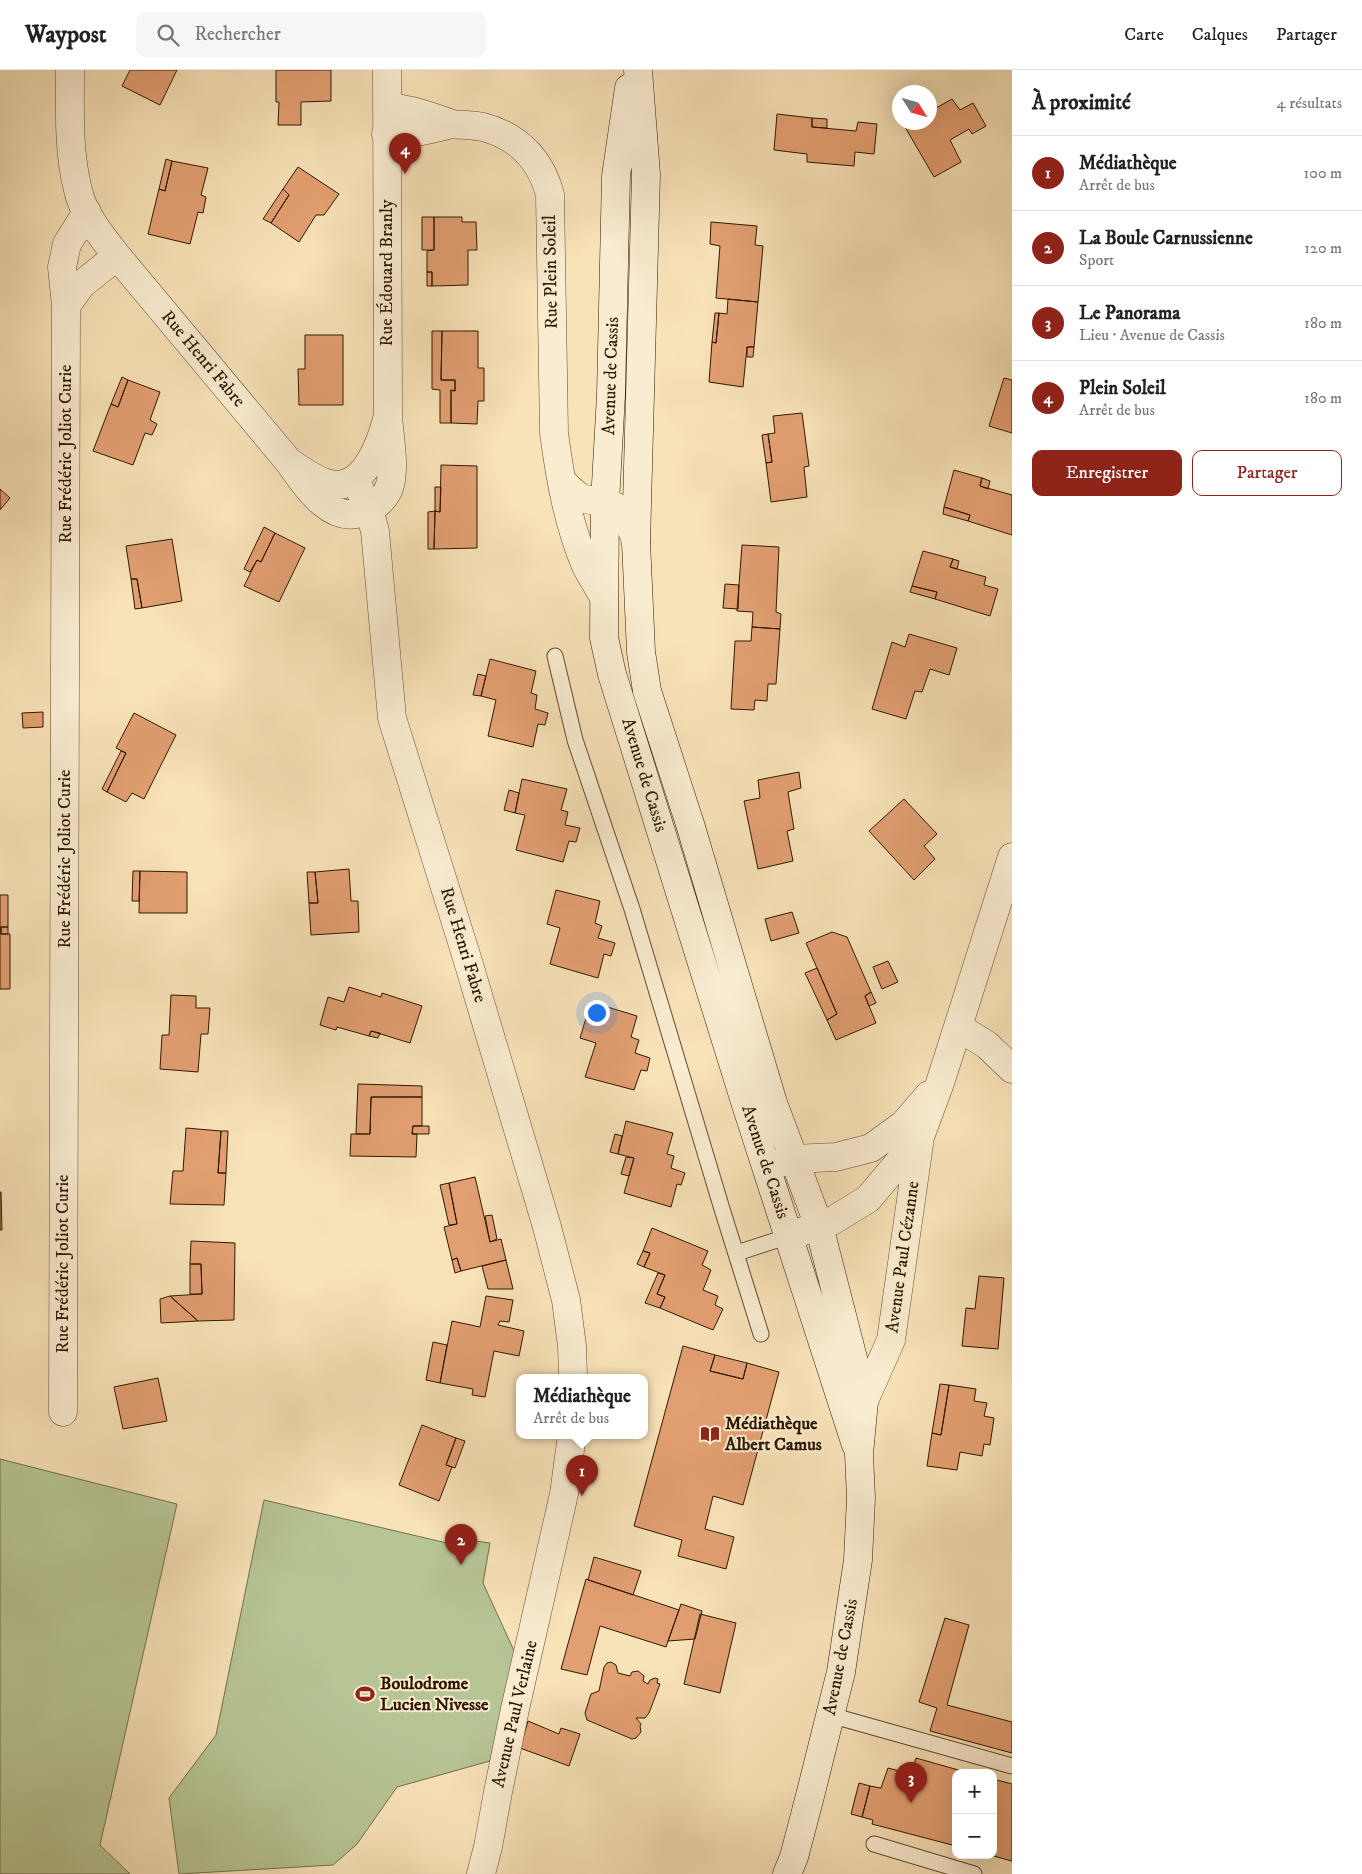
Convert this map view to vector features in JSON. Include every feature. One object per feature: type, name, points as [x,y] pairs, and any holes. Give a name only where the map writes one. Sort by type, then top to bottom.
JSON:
[{"type":"street","points":[[66,306],[81,285],[117,256],[100,236],[78,192],[70,138],[70,70]]},
{"type":"street","name":"Rue Édouard Branly","points":[[370,510],[378,504],[390,486],[392,470],[388,415],[387,70]]},
{"type":"street","name":"Avenue de Cassis","points":[[631,70],[616,176],[611,395],[605,502],[604,638],[612,674],[766,1167],[859,1454]]},
{"type":"street","name":"Avenue de Cassis","points":[[638,70],[646,174],[636,542],[641,652],[646,691],[690,824],[773,1103],[819,1226],[864,1401],[859,1454],[861,1498],[858,1560],[841,1672],[791,1868]]},
{"type":"street","name":"Rue Plein Soleil","points":[[387,107],[403,108],[452,124],[482,127],[510,138],[535,160],[546,179],[550,195],[554,433],[572,529],[586,566],[604,596]]},
{"type":"street","name":"Rue Plein Soleil","points":[[386,134],[418,133],[452,124]]},
{"type":"street","name":"Rue Frédéric Joliot Curie","points":[[63,1412],[66,306],[62,267],[68,244],[87,212]]},
{"type":"street","name":"Rue Henri Fabre","points":[[117,256],[289,462],[308,489],[324,505],[347,514],[360,514],[370,510]]},
{"type":"street","name":"Rue Édouard Branly","points":[[355,479],[375,455],[383,436],[388,415]]},
{"type":"street","name":"Rue Henri Fabre","points":[[289,462],[318,480],[332,485],[346,483],[355,479],[370,510],[375,531],[392,718],[468,958],[547,1227],[566,1300],[572,1346],[573,1374]]},
{"type":"street","points":[[562,481],[580,498],[605,502],[618,508],[631,526],[636,542]]},
{"type":"street","name":"Avenue Paul Cézanne","points":[[864,1401],[891,1340],[920,1137],[940,1083],[1012,857]]},
{"type":"street","points":[[958,1027],[987,1045],[1012,1069]]},
{"type":"street","name":"Avenue Paul Cézanne","points":[[766,1167],[794,1160],[836,1157],[872,1148],[904,1124],[940,1083]]},
{"type":"street","name":"Avenue Paul Cézanne","points":[[789,1236],[832,1221],[868,1199],[920,1137]]},
{"type":"street","name":"Avenue Paul Verlaine","points":[[481,1874],[564,1494],[571,1439]]},
{"type":"lane","points":[[555,656],[575,740],[632,909],[761,1334]]},
{"type":"lane","points":[[737,1253],[789,1236]]},
{"type":"lane","points":[[830,1715],[1012,1766]]},
{"type":"lane","points":[[874,1844],[974,1874]]},
{"type":"green space","points":[[0,1459],[177,1504],[100,1845],[130,1874],[0,1874]]},
{"type":"green space","name":"Boulodrome Lucien Nivesse","points":[[264,1500],[451,1544],[474,1548],[476,1541],[490,1543],[483,1583],[515,1653],[490,1761],[397,1787],[357,1844],[333,1865],[179,1874],[169,1798],[216,1735]]},
{"type":"building","points":[[130,70],[177,70],[160,105],[122,86]]},
{"type":"building","points":[[276,70],[331,70],[331,101],[301,102],[301,125],[278,125],[279,102],[276,102]]},
{"type":"building","points":[[952,99],[960,110],[973,103],[986,126],[972,134],[969,129],[950,140],[961,162],[934,177],[907,130],[937,130],[937,107]]},
{"type":"building","points":[[777,114],[812,118],[812,127],[856,131],[858,122],[877,124],[874,154],[855,152],[854,166],[807,162],[807,154],[774,150]]},
{"type":"building","points":[[812,118],[827,119],[827,128],[812,127]]},
{"type":"building","points":[[166,159],[172,161],[165,191],[159,189]]},
{"type":"building","points":[[172,161],[208,168],[201,195],[206,197],[203,213],[198,212],[190,244],[148,234],[159,189],[165,191]]},
{"type":"building","points":[[298,167],[339,194],[324,215],[316,215],[299,242],[271,223],[289,195],[283,189]]},
{"type":"building","points":[[283,189],[289,195],[271,223],[263,219]]},
{"type":"building","points":[[422,217],[434,217],[434,250],[422,250]]},
{"type":"building","points":[[434,217],[462,217],[462,222],[476,222],[477,250],[468,250],[468,285],[432,286],[432,272],[427,272],[427,251],[434,250]]},
{"type":"building","points":[[711,222],[757,226],[755,245],[763,246],[758,302],[716,298],[720,246],[710,244]]},
{"type":"building","points":[[427,272],[432,272],[432,286],[427,286]]},
{"type":"building","points":[[728,299],[758,302],[754,347],[747,347],[743,387],[709,382],[712,342],[716,343],[719,313],[727,314]]},
{"type":"building","points":[[715,313],[719,313],[716,343],[712,342]]},
{"type":"building","points":[[432,331],[442,331],[441,380],[455,380],[455,391],[451,390],[451,423],[440,423],[440,390],[432,389]]},
{"type":"building","points":[[442,331],[478,331],[478,368],[484,368],[484,401],[478,401],[477,424],[451,423],[451,390],[455,391],[455,380],[441,380]]},
{"type":"building","points":[[305,335],[343,335],[343,405],[299,405],[298,369],[305,369]]},
{"type":"building","points":[[747,347],[754,347],[753,357],[747,357]]},
{"type":"building","points":[[122,377],[128,380],[118,407],[111,404]]},
{"type":"building","points":[[1004,378],[1012,380],[1012,433],[989,426]]},
{"type":"building","points":[[128,380],[160,392],[150,420],[157,424],[152,435],[145,433],[133,465],[93,451],[111,404],[118,407]]},
{"type":"building","points":[[802,413],[809,466],[804,467],[807,497],[771,502],[766,463],[772,462],[768,434],[775,433],[773,416]]},
{"type":"building","points":[[768,434],[772,462],[766,463],[762,435]]},
{"type":"building","points":[[441,465],[477,466],[477,548],[434,549],[435,511],[440,512]]},
{"type":"building","points":[[954,470],[982,478],[980,486],[1012,495],[1012,535],[968,521],[970,515],[944,507]]},
{"type":"building","points":[[982,478],[990,481],[988,489],[980,486]]},
{"type":"building","points":[[435,487],[441,487],[440,512],[435,511]]},
{"type":"building","points":[[0,489],[10,498],[0,510]]},
{"type":"building","points":[[944,507],[970,515],[968,521],[943,514]]},
{"type":"building","points":[[435,511],[434,549],[428,549],[428,512]]},
{"type":"building","points":[[264,527],[275,533],[261,562],[257,560],[250,572],[244,569]]},
{"type":"building","points":[[275,533],[305,548],[279,602],[244,586],[257,560],[261,562]]},
{"type":"building","points":[[172,539],[182,601],[142,608],[137,579],[131,579],[126,546]]},
{"type":"building","points":[[742,545],[779,547],[776,612],[781,614],[780,629],[752,627],[753,612],[737,611]]},
{"type":"building","points":[[923,551],[953,559],[950,567],[986,577],[984,585],[998,589],[990,616],[935,599],[937,592],[912,586]]},
{"type":"building","points":[[953,559],[959,561],[957,569],[950,567]]},
{"type":"building","points":[[131,579],[137,579],[142,608],[135,609]]},
{"type":"building","points":[[725,584],[739,585],[738,609],[723,608]]},
{"type":"building","points":[[912,586],[937,592],[935,599],[910,592]]},
{"type":"building","points":[[752,627],[780,629],[776,684],[768,684],[767,701],[755,700],[754,710],[731,709],[735,641],[751,641]]},
{"type":"building","points":[[909,634],[957,648],[949,675],[930,669],[922,692],[915,691],[906,719],[872,709],[892,642],[905,647]]},
{"type":"building","points":[[490,659],[536,671],[531,693],[537,695],[535,709],[548,713],[545,725],[538,724],[533,747],[488,736],[496,700],[481,696]]},
{"type":"building","points":[[478,674],[486,676],[481,696],[473,695]]},
{"type":"building","points":[[43,712],[43,727],[23,728],[22,713]]},
{"type":"building","points":[[134,713],[176,735],[144,799],[132,793],[126,802],[107,792],[126,753],[116,748]]},
{"type":"building","points":[[121,751],[126,753],[107,792],[102,789]]},
{"type":"building","points":[[799,772],[801,788],[788,792],[794,829],[787,831],[793,861],[758,869],[744,801],[760,798],[758,780]]},
{"type":"building","points":[[522,779],[567,789],[561,810],[568,812],[565,825],[580,828],[576,842],[569,841],[563,862],[516,850],[525,815],[515,813]]},
{"type":"building","points":[[509,790],[519,793],[515,813],[504,810]]},
{"type":"building","points":[[904,799],[937,834],[924,846],[935,859],[914,880],[869,831]]},
{"type":"building","points":[[349,869],[351,901],[358,901],[359,932],[311,935],[309,903],[318,903],[315,872]]},
{"type":"building","points":[[133,871],[140,871],[139,901],[132,901]]},
{"type":"building","points":[[140,871],[187,872],[187,913],[139,913]]},
{"type":"building","points":[[307,872],[315,872],[318,903],[309,903]]},
{"type":"building","points":[[556,890],[600,901],[595,923],[602,926],[598,938],[615,943],[611,956],[604,954],[598,978],[550,964],[560,928],[547,924]]},
{"type":"building","points":[[0,895],[8,895],[8,927],[1,927],[1,934],[10,934],[10,989],[0,989]]},
{"type":"building","points":[[792,912],[799,933],[771,941],[765,919]]},
{"type":"building","points":[[1,927],[8,927],[8,934],[1,934]]},
{"type":"building","points":[[832,932],[847,937],[871,992],[865,996],[876,1023],[836,1040],[827,1020],[837,1014],[806,943]]},
{"type":"building","points":[[888,961],[898,982],[882,989],[873,967]]},
{"type":"building","points":[[817,968],[837,1014],[827,1020],[805,973]]},
{"type":"building","points":[[349,987],[381,997],[382,993],[422,1006],[410,1043],[371,1031],[369,1036],[337,1027],[336,1030],[320,1025],[328,997],[344,1002]]},
{"type":"building","points":[[871,992],[876,1003],[869,1006],[865,996]]},
{"type":"building","points":[[171,995],[196,996],[196,1008],[210,1008],[208,1034],[201,1034],[198,1072],[160,1069],[162,1035],[169,1035]]},
{"type":"building","points":[[591,1002],[637,1016],[631,1037],[639,1040],[635,1053],[650,1058],[647,1071],[641,1070],[634,1090],[585,1077],[596,1043],[580,1038]]},
{"type":"building","points":[[371,1031],[380,1033],[378,1038],[369,1036]]},
{"type":"building","points":[[358,1084],[422,1086],[422,1097],[371,1097],[370,1134],[356,1134]]},
{"type":"building","points":[[371,1097],[422,1097],[422,1126],[413,1126],[412,1134],[417,1134],[416,1157],[350,1156],[351,1134],[370,1134]]},
{"type":"building","points":[[626,1121],[673,1133],[667,1154],[674,1156],[671,1168],[685,1173],[681,1185],[677,1184],[671,1207],[624,1193],[634,1158],[618,1154]]},
{"type":"building","points":[[413,1126],[429,1126],[429,1134],[412,1134]]},
{"type":"building","points":[[186,1128],[221,1131],[218,1173],[226,1173],[224,1205],[170,1204],[173,1171],[183,1171]]},
{"type":"building","points":[[221,1131],[228,1131],[226,1173],[218,1173]]},
{"type":"building","points":[[615,1134],[622,1136],[618,1154],[610,1152]]},
{"type":"building","points":[[626,1157],[634,1158],[629,1176],[621,1174]]},
{"type":"building","points":[[475,1177],[490,1242],[501,1239],[506,1260],[461,1271],[457,1258],[452,1260],[444,1227],[457,1224],[449,1183]]},
{"type":"building","points":[[449,1183],[457,1224],[449,1225],[440,1185]]},
{"type":"building","points":[[1,1192],[2,1230],[0,1230]]},
{"type":"building","points":[[492,1215],[497,1239],[490,1242],[485,1216]]},
{"type":"building","points":[[652,1228],[708,1251],[702,1265],[711,1270],[703,1290],[718,1296],[715,1305],[723,1309],[713,1330],[660,1308],[665,1297],[657,1294],[665,1275],[644,1267],[650,1253],[643,1251]]},
{"type":"building","points":[[191,1241],[235,1243],[234,1320],[198,1321],[170,1296],[202,1294],[201,1264],[190,1264]]},
{"type":"building","points":[[643,1251],[650,1253],[644,1267],[637,1264]]},
{"type":"building","points":[[457,1258],[461,1271],[455,1273],[452,1260]]},
{"type":"building","points":[[506,1260],[513,1289],[488,1289],[482,1266]]},
{"type":"building","points":[[190,1264],[201,1264],[202,1294],[190,1294]]},
{"type":"building","points":[[658,1273],[665,1275],[657,1294],[665,1297],[660,1308],[645,1303]]},
{"type":"building","points":[[979,1276],[1004,1278],[998,1349],[962,1346],[966,1308],[975,1309]]},
{"type":"building","points":[[170,1296],[198,1321],[161,1323],[160,1299]]},
{"type":"building","points":[[486,1296],[513,1300],[509,1322],[500,1321],[498,1325],[524,1331],[519,1356],[494,1351],[485,1397],[472,1395],[473,1389],[440,1383],[452,1321],[480,1327]]},
{"type":"building","points":[[433,1342],[447,1345],[440,1383],[426,1380]]},
{"type":"building","name":"Médiathèque Albert Camus","points":[[683,1346],[715,1355],[710,1371],[743,1379],[747,1363],[779,1372],[743,1505],[713,1496],[705,1529],[734,1537],[726,1569],[678,1556],[682,1540],[634,1526]]},
{"type":"building","points":[[715,1355],[747,1363],[743,1379],[710,1371]]},
{"type":"building","points":[[158,1378],[167,1421],[123,1429],[114,1387]]},
{"type":"building","points":[[940,1384],[949,1385],[941,1435],[932,1433]]},
{"type":"building","points":[[949,1385],[976,1389],[974,1401],[987,1403],[984,1416],[994,1418],[990,1445],[984,1444],[982,1456],[960,1452],[957,1470],[927,1466],[932,1433],[941,1435]]},
{"type":"building","points":[[422,1425],[456,1438],[446,1465],[452,1467],[439,1501],[399,1485]]},
{"type":"building","points":[[456,1438],[465,1441],[455,1468],[446,1465]]},
{"type":"building","points":[[594,1557],[641,1571],[633,1595],[588,1580]]},
{"type":"building","points":[[586,1579],[679,1610],[666,1647],[600,1626],[587,1675],[561,1669]]},
{"type":"building","points":[[681,1604],[702,1611],[695,1639],[668,1641]]},
{"type":"building","points":[[700,1614],[736,1623],[720,1693],[684,1684]]},
{"type":"building","points":[[945,1618],[969,1625],[947,1705],[1012,1722],[1012,1753],[930,1731],[937,1708],[919,1702]]},
{"type":"building","points":[[611,1662],[616,1665],[618,1673],[630,1676],[632,1672],[638,1671],[644,1676],[643,1681],[648,1684],[650,1680],[655,1678],[658,1679],[657,1683],[660,1684],[649,1713],[645,1718],[636,1718],[641,1724],[641,1732],[636,1738],[632,1739],[587,1720],[585,1713],[591,1694],[599,1691],[604,1667],[607,1663]]},
{"type":"building","points":[[528,1721],[559,1734],[561,1728],[580,1734],[569,1766],[520,1748]]},
{"type":"building","points":[[916,1758],[955,1769],[952,1769],[952,1845],[872,1824],[873,1820],[862,1817],[870,1786],[881,1788],[888,1768],[911,1774]]},
{"type":"building","points":[[997,1780],[1012,1784],[1012,1861],[997,1857]]},
{"type":"building","points":[[859,1783],[870,1786],[862,1817],[851,1814]]},
{"type":"place","name":"Plein Soleil","points":[[405,174]]},
{"type":"place","name":"Médiathèque Albert Camus","points":[[710,1434]]},
{"type":"place","name":"Médiathèque","points":[[582,1496]]},
{"type":"place","name":"La Boule Carnussienne","points":[[461,1565]]},
{"type":"place","name":"Boulodrome Lucien Nivesse","points":[[365,1694]]},
{"type":"place","name":"Le Panorama","points":[[911,1803]]}]
